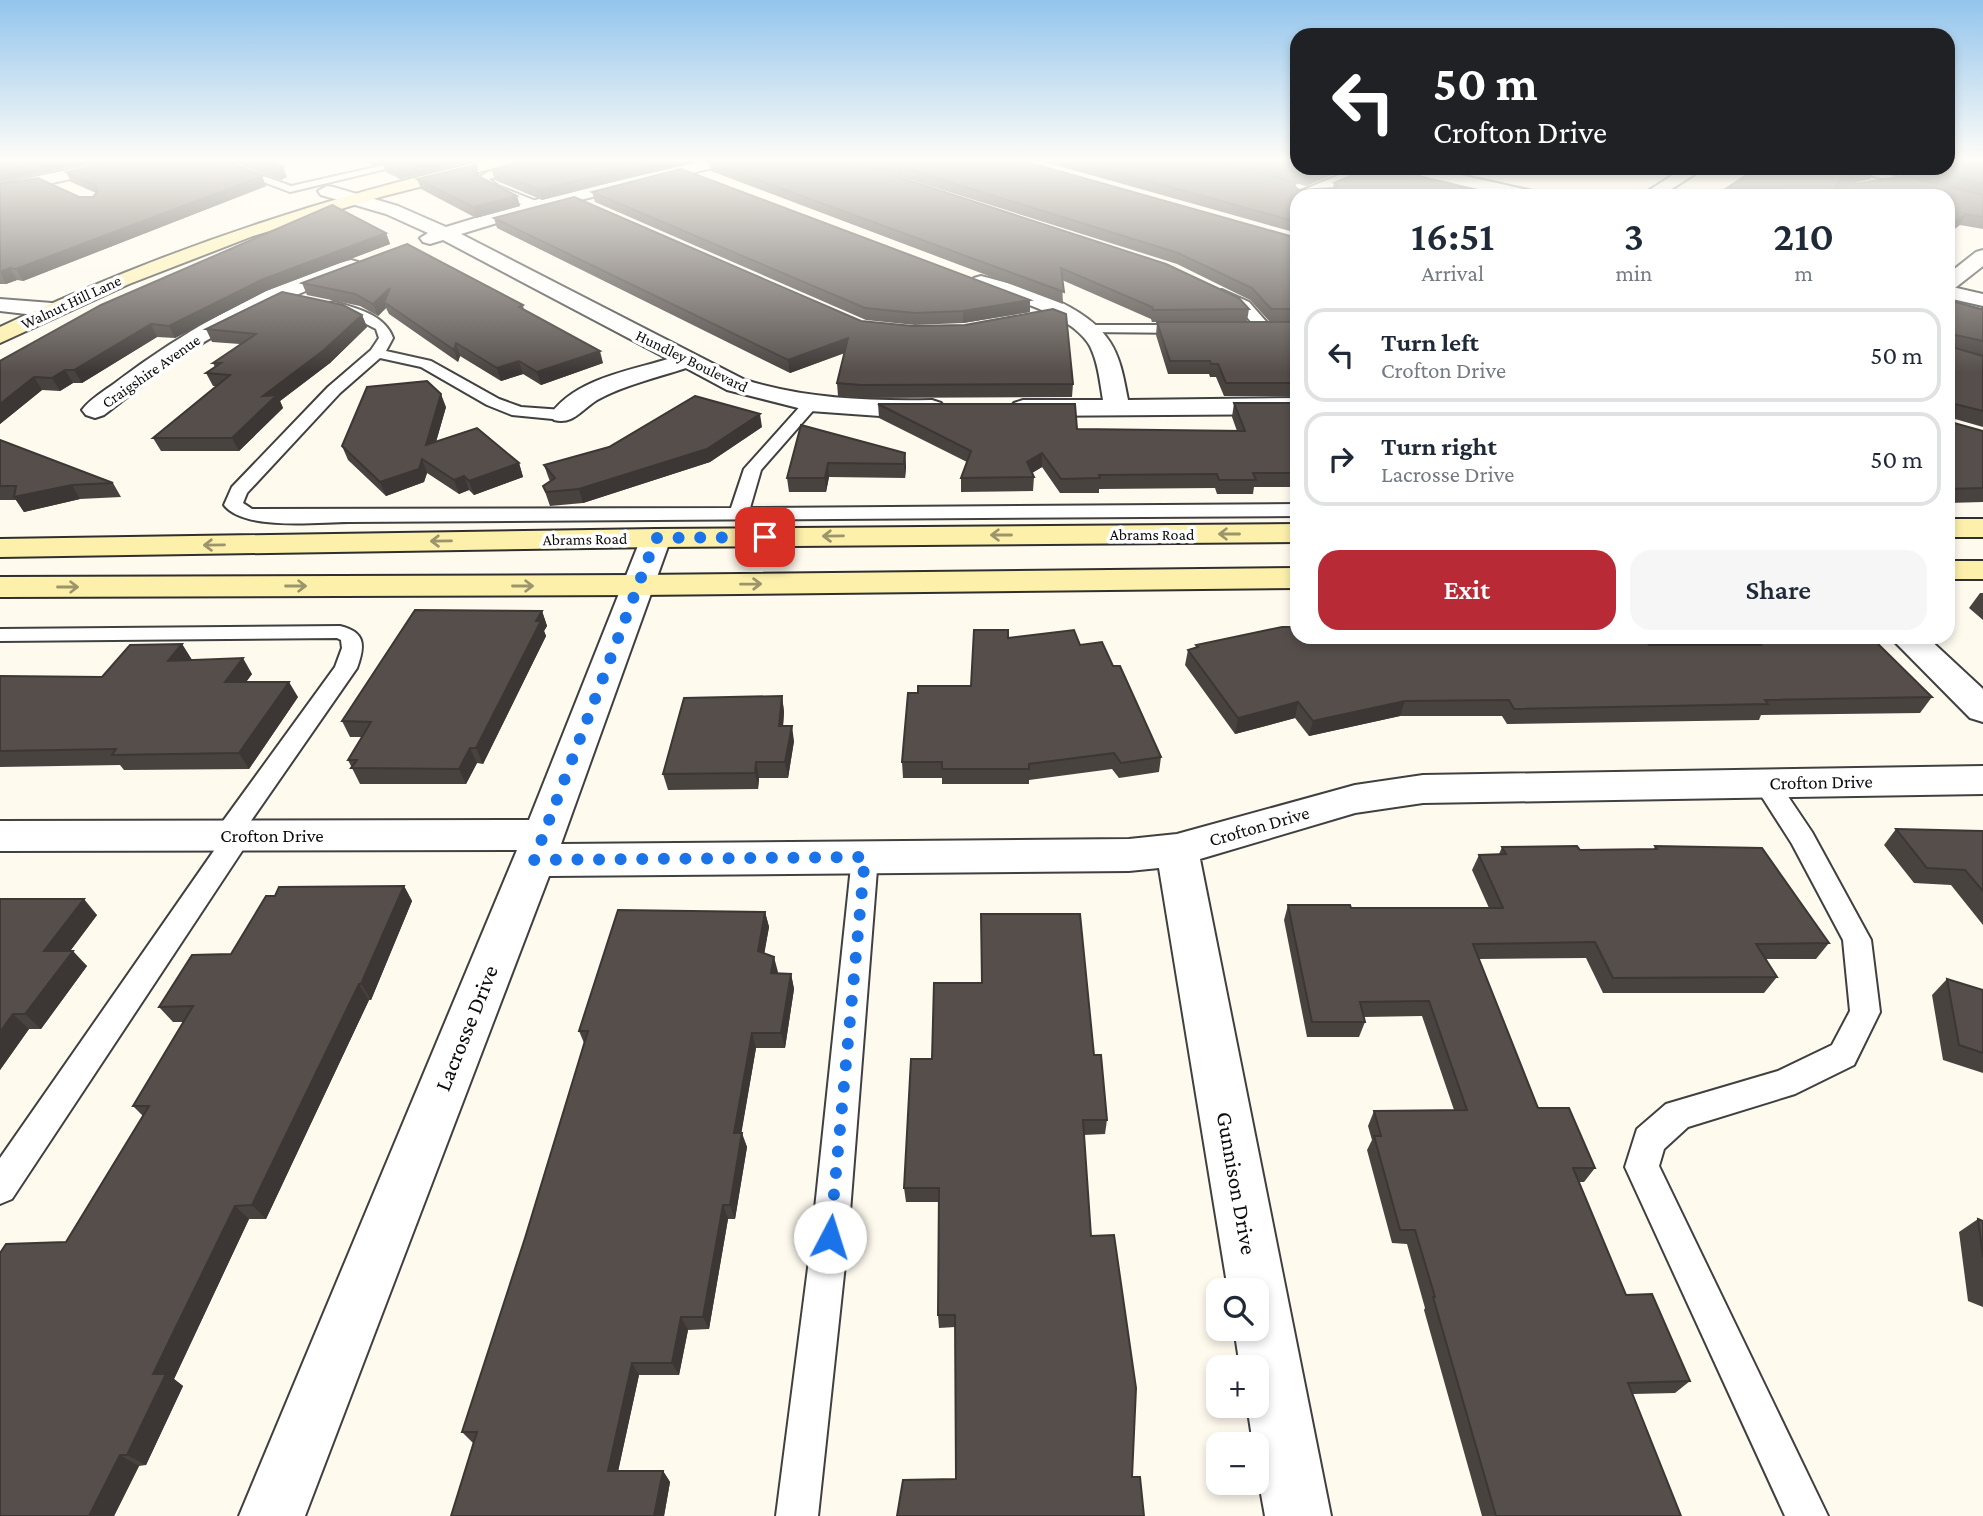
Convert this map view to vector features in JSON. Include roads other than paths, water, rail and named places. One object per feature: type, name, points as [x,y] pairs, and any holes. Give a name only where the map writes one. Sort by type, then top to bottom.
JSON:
[{"type":"main road","points":[[162,243],[198,232]]},
{"type":"main road","name":"Walnut Hill Lane","points":[[0,336],[47,301],[112,283],[246,232]]},
{"type":"main road","points":[[1955,528],[1983,528]]},
{"type":"main road","name":"Abrams Road","points":[[0,548],[656,538],[1290,533]]},
{"type":"main road","points":[[1955,570],[1983,570]]},
{"type":"main road","points":[[0,587],[639,586],[1290,578]]},
{"type":"street","name":"Hundley Boulevard","points":[[441,232],[685,361],[736,385],[775,398],[810,405],[862,409],[956,408]]},
{"type":"street","points":[[408,246],[448,232]]},
{"type":"street","points":[[1955,278],[1983,256]]},
{"type":"street","name":"Craigshire Avenue","points":[[95,410],[160,361],[198,337],[282,296],[372,259]]},
{"type":"street","points":[[957,273],[1061,312],[1090,330],[1101,345],[1117,407]]},
{"type":"street","points":[[1955,294],[1983,300]]},
{"type":"street","points":[[2,307],[47,301]]},
{"type":"street","points":[[563,415],[571,405],[590,393],[685,361]]},
{"type":"street","points":[[997,408],[1290,406]]},
{"type":"street","name":"Lacrosse Drive","points":[[272,1516],[539,847],[656,538]]},
{"type":"street","points":[[1914,644],[1983,710]]},
{"type":"street","name":"Crofton Drive","points":[[0,836],[233,835],[865,857],[1129,855],[1177,850],[1355,799],[1423,789],[1983,780]]},
{"type":"street","name":"Gunnison Drive","points":[[1177,850],[1298,1516]]},
{"type":"lane","points":[[1209,287],[1244,305],[1264,329]]},
{"type":"lane","points":[[282,296],[354,312],[382,327],[386,338],[377,353],[334,390],[238,491],[233,505],[247,514],[1290,510]]},
{"type":"lane","points":[[1037,319],[1061,312]]},
{"type":"lane","points":[[1090,330],[1211,329]]},
{"type":"lane","points":[[377,353],[426,364],[493,402],[518,412],[563,415]]},
{"type":"lane","points":[[738,514],[753,469],[810,405]]},
{"type":"lane","points":[[0,635],[340,632],[351,637],[353,648],[346,668],[0,1187]]},
{"type":"lane","points":[[1766,783],[1803,839],[1857,940],[1865,1012],[1843,1055],[1784,1084],[1678,1115],[1649,1140],[1642,1167],[1807,1516]]},
{"type":"lane","points":[[797,1516],[830,1237],[865,857]]}]
